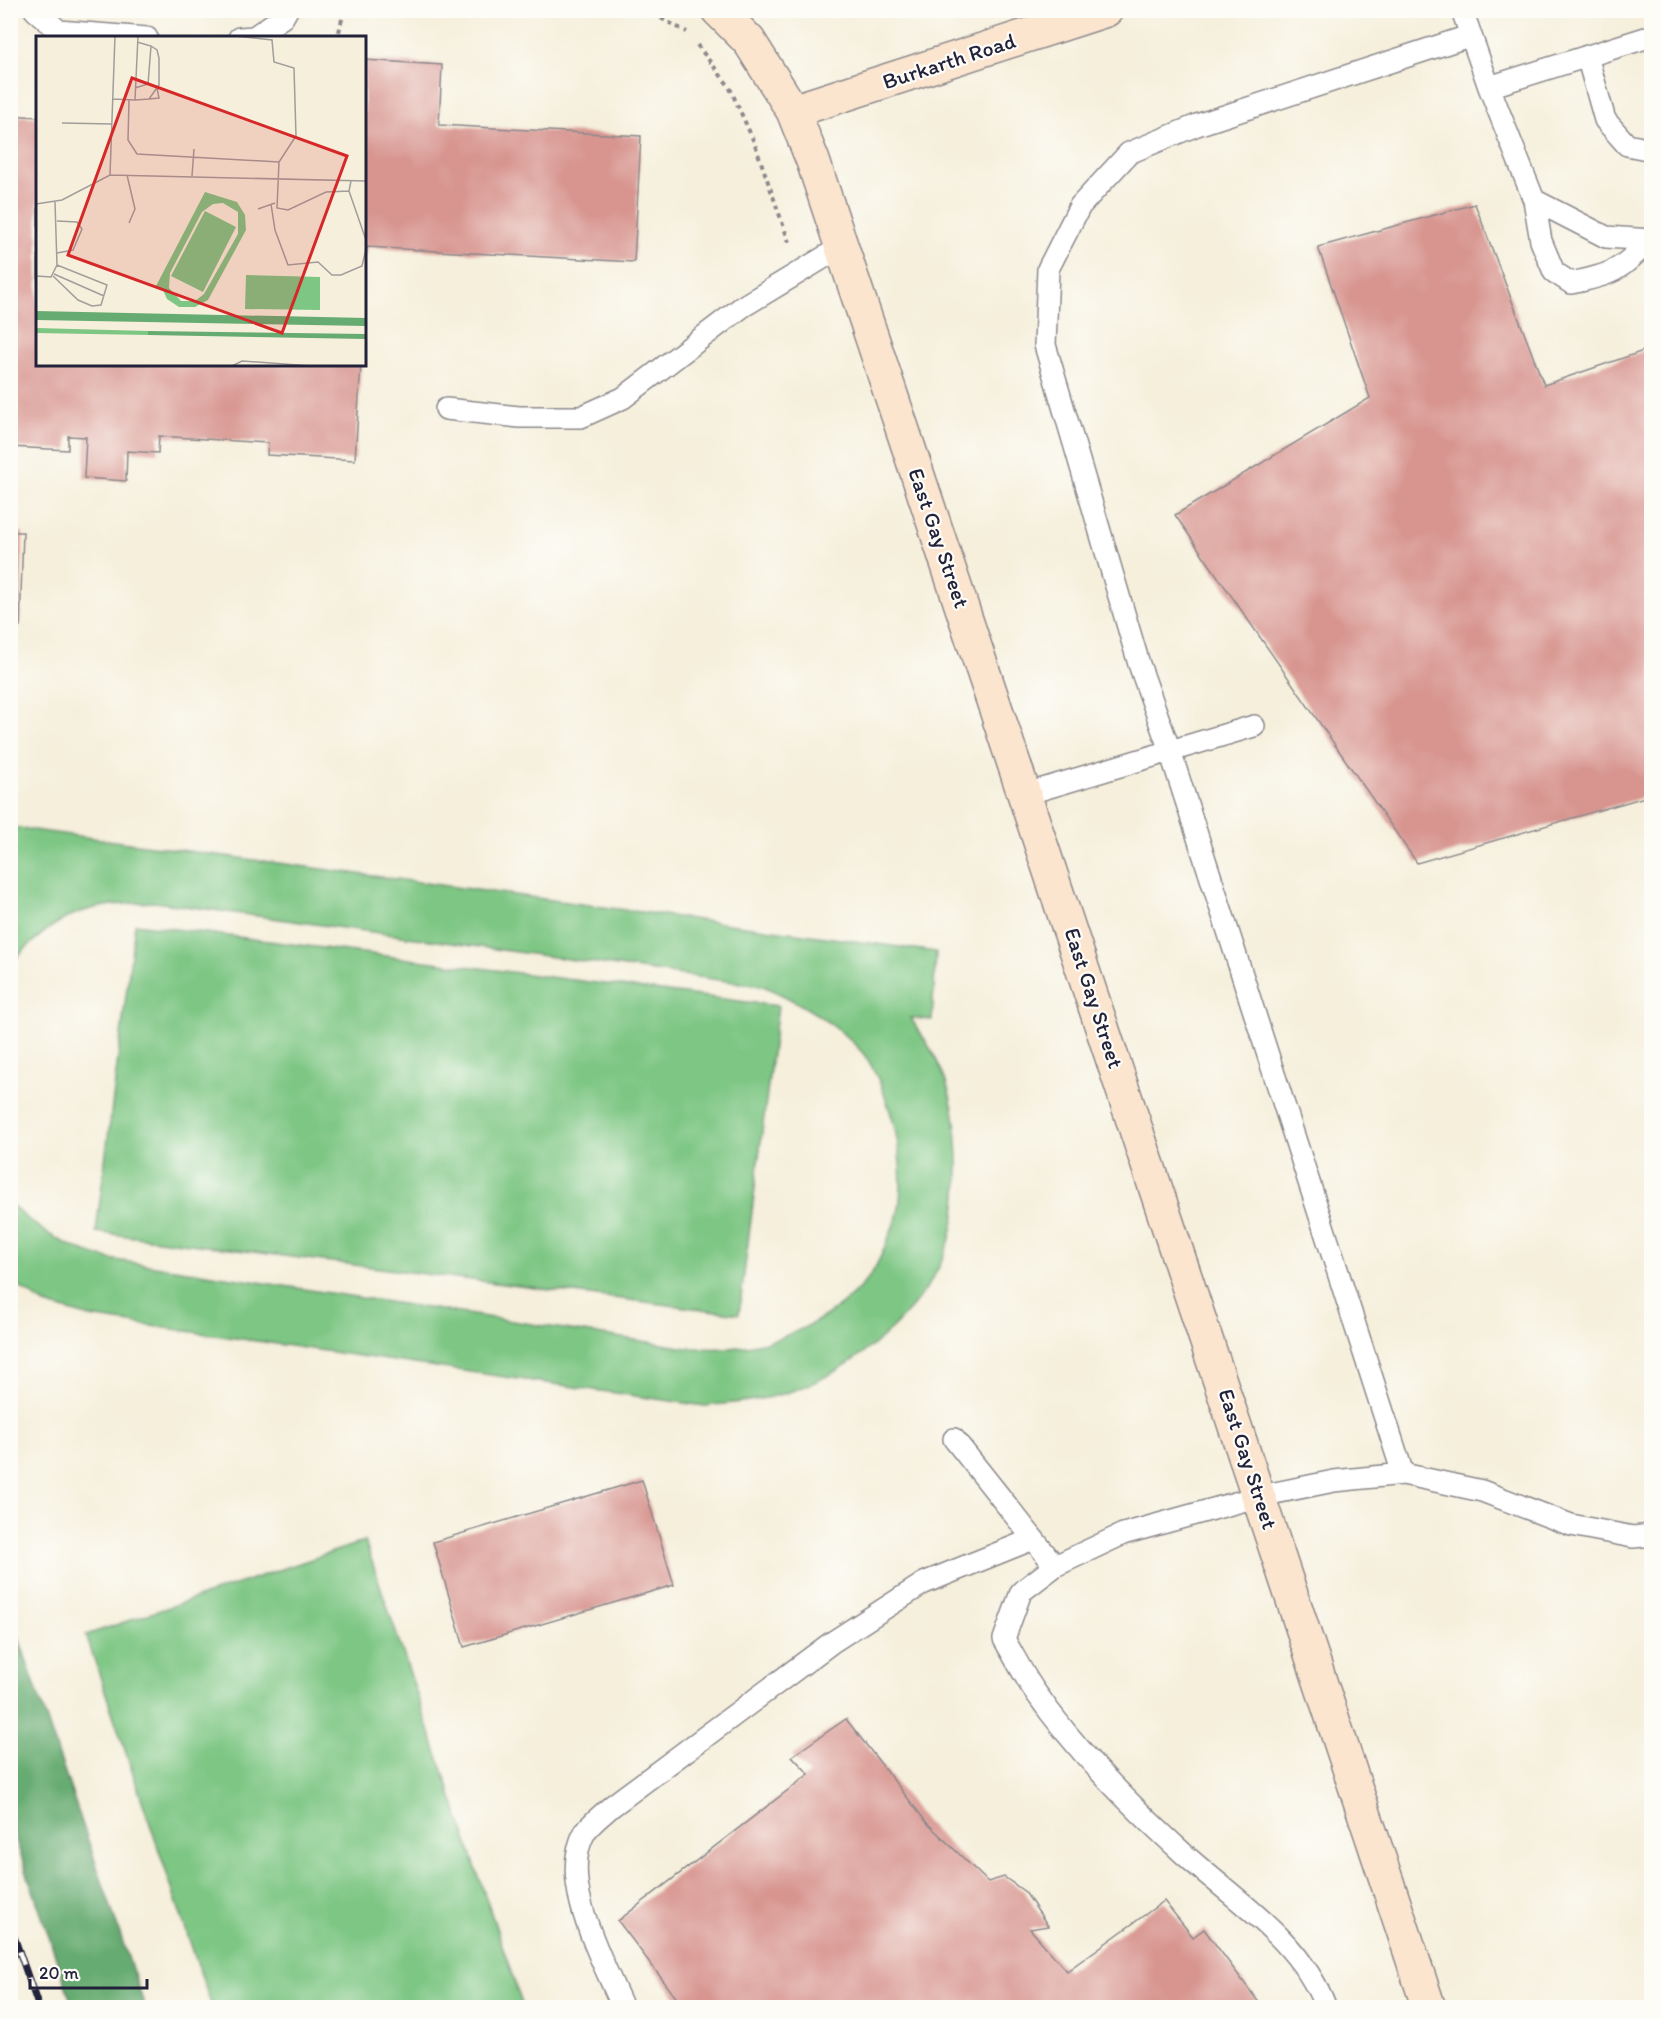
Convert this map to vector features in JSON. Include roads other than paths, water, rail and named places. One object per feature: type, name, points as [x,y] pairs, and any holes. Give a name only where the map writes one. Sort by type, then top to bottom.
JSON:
[{"type":"main road","name":"East Gay Street","points":[[718,10],[749,41],[793,111],[813,161],[1429,2007]]},
{"type":"main road","name":"Burkarth Road","points":[[793,111],[1106,10]]},
{"type":"lane","points":[[35,10],[59,31],[122,36]]},
{"type":"lane","points":[[256,36],[284,17],[286,10]]},
{"type":"lane","points":[[1462,10],[1469,36],[1534,200],[1541,242],[1554,272],[1571,283],[1607,276],[1629,262],[1650,240]]},
{"type":"lane","points":[[1403,1474],[1170,751],[1132,641],[1045,345],[1048,269],[1080,206],[1129,153],[1197,125],[1469,36]]},
{"type":"lane","points":[[1489,87],[1652,36]]},
{"type":"lane","points":[[1587,56],[1605,120],[1628,145],[1652,150]]},
{"type":"lane","points":[[1534,200],[1606,237],[1650,240]]},
{"type":"lane","points":[[446,409],[519,417],[581,417],[623,398],[742,307],[841,248]]},
{"type":"lane","points":[[1026,794],[1254,726]]},
{"type":"lane","points":[[954,1439],[1055,1566]]},
{"type":"lane","points":[[1326,2007],[1321,1993],[1298,1958],[1254,1911],[1186,1856],[1097,1769],[1034,1690],[1005,1639],[1021,1592],[1055,1566],[1123,1534],[1260,1496],[1334,1481],[1403,1474],[1482,1491],[1571,1526],[1633,1537],[1652,1536]]},
{"type":"lane","points":[[623,2007],[578,1897],[575,1856],[586,1831],[612,1806],[831,1643],[924,1583],[1033,1539]]},
{"type":"railway","points":[[10,1925],[39,2008]]}]
